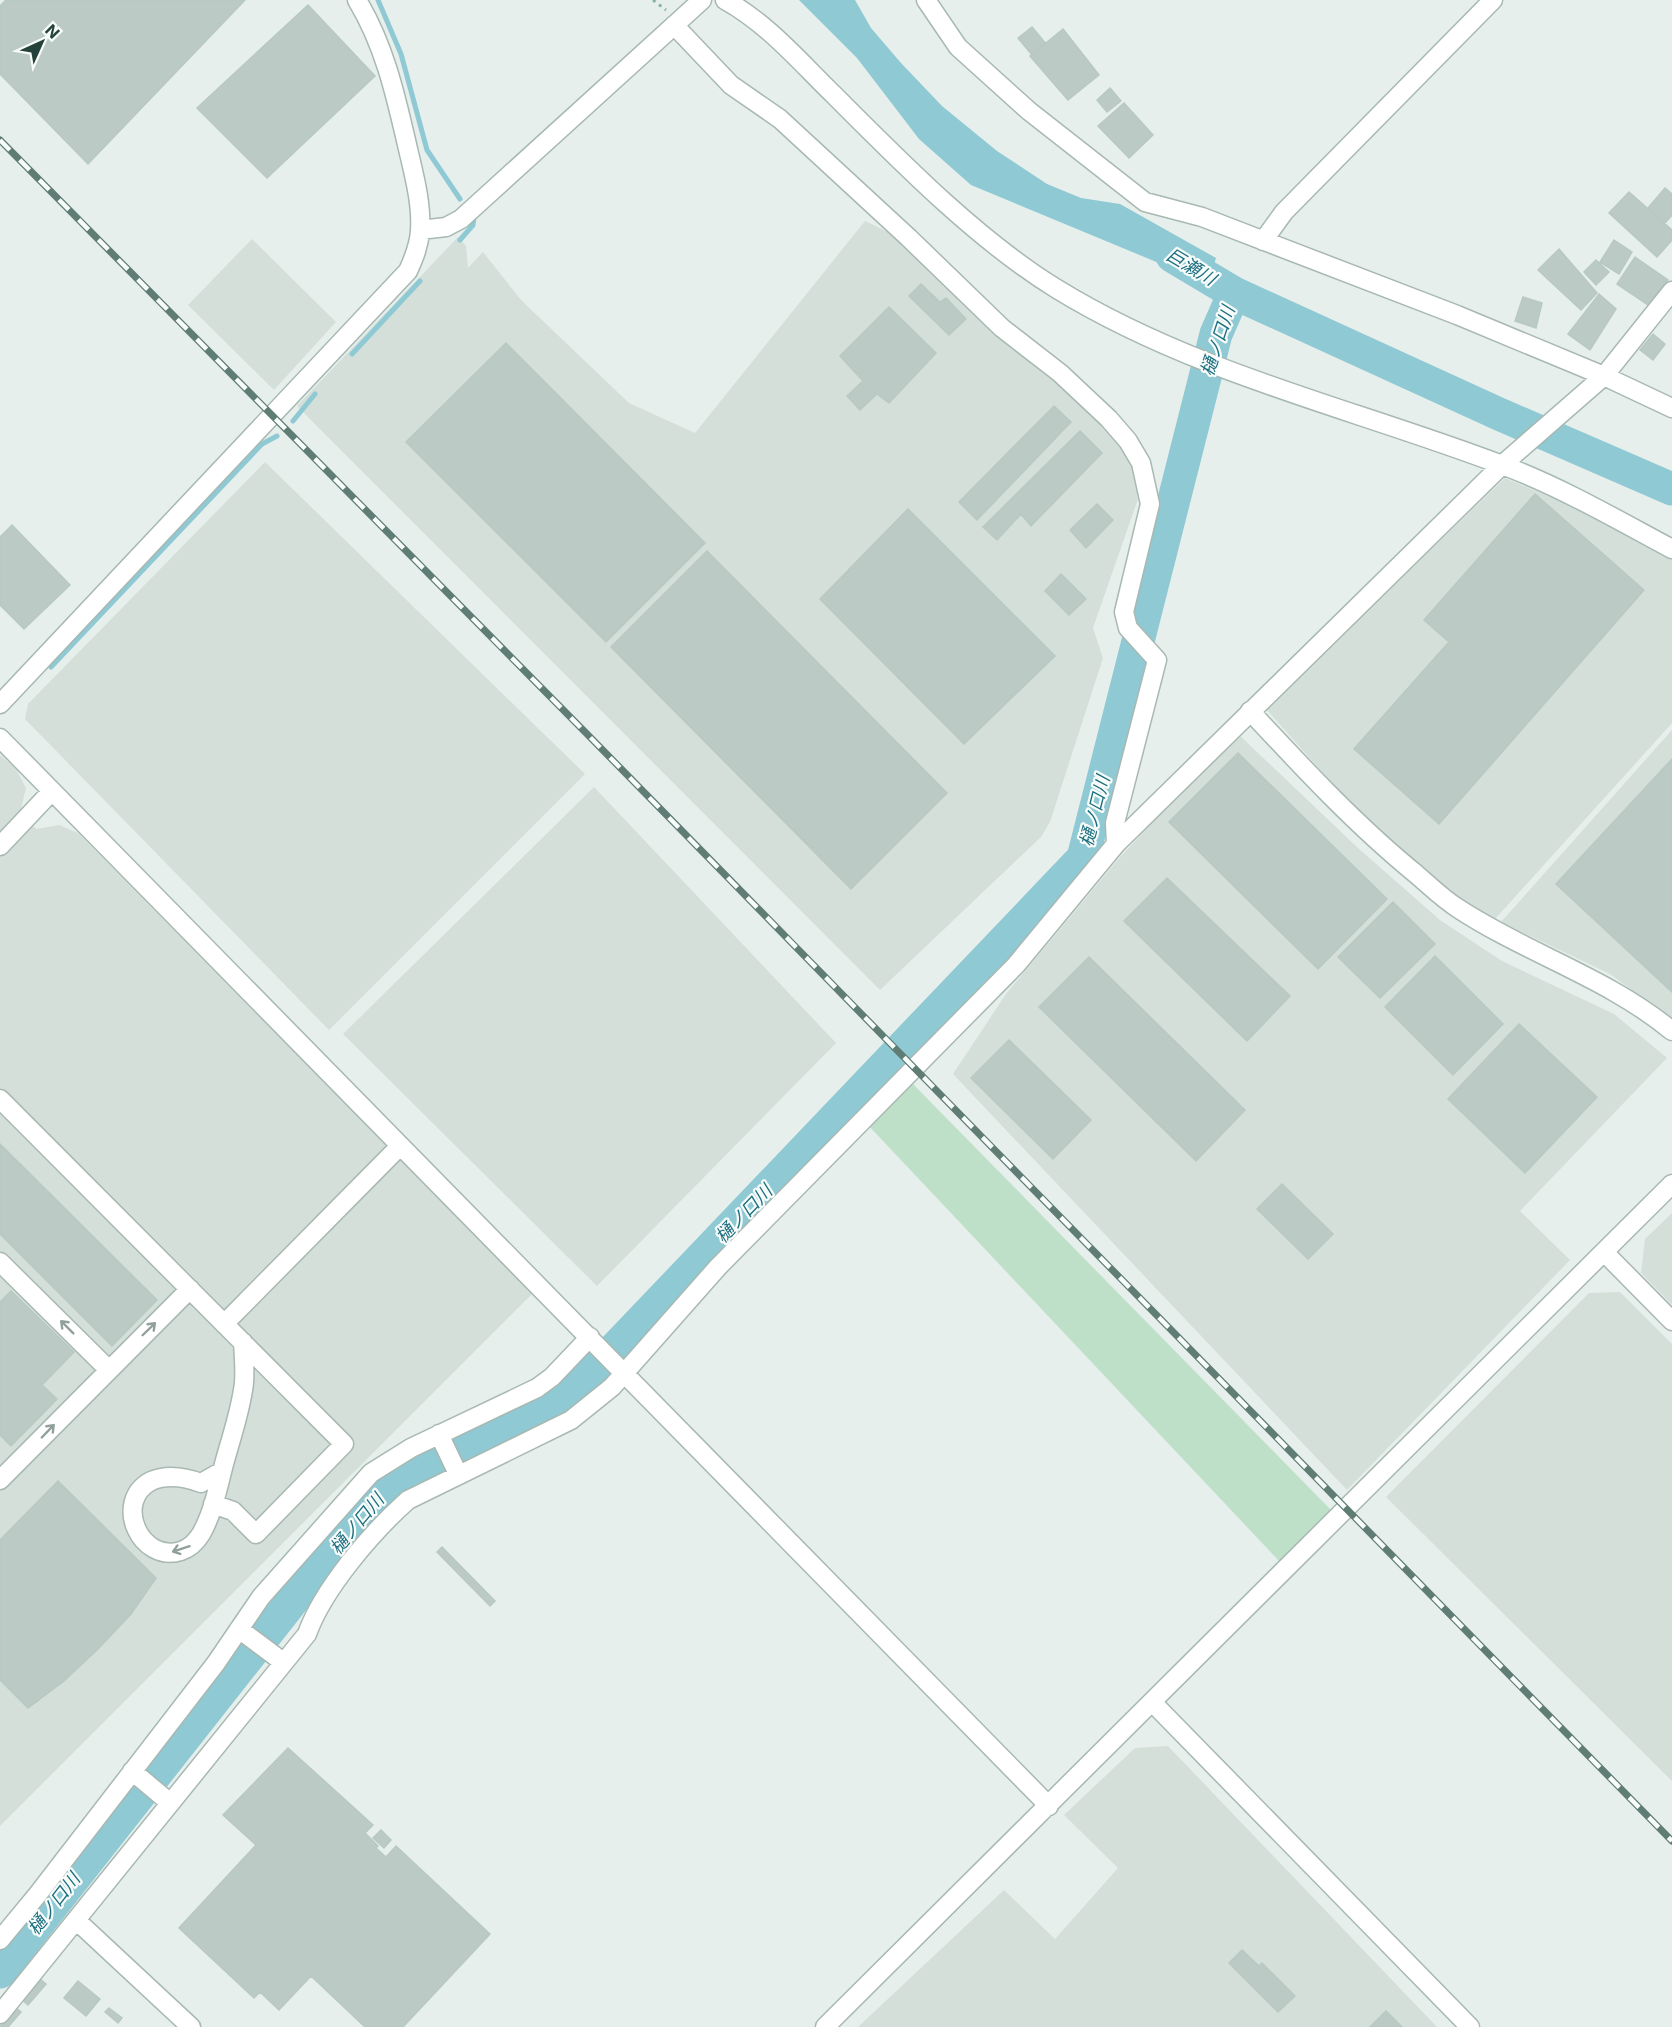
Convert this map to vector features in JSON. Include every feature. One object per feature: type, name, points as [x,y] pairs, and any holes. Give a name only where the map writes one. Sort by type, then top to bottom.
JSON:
[{"type":"street","points":[[0,704],[408,271],[417,250],[420,230],[414,173],[393,83],[381,49],[357,0]]},
{"type":"street","points":[[420,230],[446,227],[460,219],[702,0]]},
{"type":"street","points":[[725,0],[775,37],[918,177],[991,240],[1055,288],[1143,337],[1186,355],[1287,393],[1505,463],[1568,493],[1672,549]]},
{"type":"street","points":[[926,0],[958,47],[1029,111],[1145,202],[1202,217],[1457,315],[1599,381],[1672,408]]},
{"type":"street","points":[[1263,241],[1284,212],[1493,0]]},
{"type":"street","points":[[674,25],[731,85],[780,118],[1002,328],[1060,373],[1109,419],[1128,441],[1141,464],[1150,504],[1124,612],[1128,628],[1157,660],[1115,823],[1116,844]]},
{"type":"street","points":[[0,2014],[280,1660],[307,1634],[314,1613],[365,1544],[390,1516],[408,1500],[456,1470],[571,1420],[591,1407],[622,1369],[718,1267],[1016,965],[1116,844],[1505,463],[1599,381],[1672,291]]},
{"type":"street","points":[[1250,711],[1332,799],[1402,863],[1457,908],[1505,937],[1614,990],[1647,1010],[1672,1031]]},
{"type":"street","points":[[0,738],[1049,1806]]},
{"type":"street","points":[[0,846],[52,791]]},
{"type":"street","points":[[0,1099],[344,1444],[256,1534],[233,1511],[213,1504]]},
{"type":"street","points":[[224,1324],[400,1146]]},
{"type":"street","points":[[825,2027],[1672,1184]]},
{"type":"street","points":[[1604,1252],[1672,1321]]},
{"type":"street","points":[[0,1262],[108,1369]]},
{"type":"street","points":[[2,1473],[190,1289]]},
{"type":"street","points":[[0,1940],[135,1774],[242,1632],[261,1597],[371,1473],[411,1448],[537,1388],[593,1340]]},
{"type":"street","points":[[222,1471],[201,1483],[176,1477],[154,1480],[135,1499],[131,1509],[132,1520],[142,1538],[152,1547],[162,1551],[176,1552],[191,1546],[199,1538],[213,1504],[222,1471],[243,1384],[243,1342]]},
{"type":"street","points":[[440,1436],[456,1470]]},
{"type":"street","points":[[242,1632],[280,1660]]},
{"type":"street","points":[[1152,1702],[1470,2027]]},
{"type":"street","points":[[135,1774],[167,1801]]},
{"type":"street","points":[[76,1920],[191,2027]]},
{"type":"shaded area","points":[[865,221],[892,234],[1105,426],[1135,466],[1138,499],[1093,628],[1103,658],[1050,822],[1041,837],[880,990],[297,406],[458,237],[466,246],[468,268],[483,252],[521,300],[629,403],[695,433]]},
{"type":"shaded area","points":[[252,239],[336,322],[274,390],[188,305]]},
{"type":"shaded area","points":[[265,462],[585,774],[329,1030],[25,719],[28,704]]},
{"type":"shaded area","points":[[1505,478],[1566,504],[1672,559],[1672,723],[1495,919],[1460,899],[1413,860],[1339,791],[1266,709]]},
{"type":"shaded area","points":[[1672,730],[1672,1020],[1610,974],[1501,922]]},
{"type":"shaded area","points":[[1237,733],[1358,848],[1440,920],[1502,961],[1614,1014],[1667,1058],[1520,1211],[1570,1260],[1347,1490],[953,1074],[1006,994],[1121,856]]},
{"type":"shaded area","points":[[0,755],[16,769],[26,788],[20,813],[36,829],[59,825],[78,833],[533,1293],[0,1826]]},
{"type":"shaded area","points":[[594,787],[836,1043],[597,1286],[343,1034]]},
{"type":"shaded area","points":[[1672,1213],[1672,1305],[1641,1273],[1645,1239]]},
{"type":"shaded area","points":[[1620,1292],[1672,1344],[1672,1781],[1386,1497],[1589,1293]]},
{"type":"shaded area","points":[[1168,1746],[1437,2027],[858,2027],[1004,1890],[1055,1939],[1118,1868],[1064,1815],[1135,1748]]},
{"type":"green space","points":[[909,1080],[1332,1511],[1280,1562],[867,1124]]},
{"type":"water","points":[[799,0],[855,0],[871,28],[901,63],[942,106],[997,151],[1047,184],[1081,198],[1120,204],[1216,258],[1205,294],[1166,266],[971,185],[919,139],[857,58]]},
{"type":"building","points":[[6,0],[245,0],[88,164],[0,74],[0,6]]},
{"type":"building","points":[[308,5],[375,76],[267,178],[197,108]]},
{"type":"building","points":[[1032,27],[1046,44],[1032,55],[1018,38]]},
{"type":"building","points":[[1063,29],[1099,75],[1068,100],[1030,56]]},
{"type":"building","points":[[1110,88],[1121,101],[1107,112],[1097,100]]},
{"type":"building","points":[[1124,103],[1153,135],[1129,158],[1098,126]]},
{"type":"building","points":[[1665,188],[1672,194],[1672,215],[1665,223],[1648,208]]},
{"type":"building","points":[[1629,192],[1672,230],[1672,240],[1657,257],[1609,213]]},
{"type":"building","points":[[1614,240],[1632,252],[1619,274],[1600,262]]},
{"type":"building","points":[[1559,249],[1597,293],[1581,310],[1538,270]]},
{"type":"building","points":[[1635,257],[1668,280],[1651,307],[1617,284]]},
{"type":"building","points":[[1596,260],[1609,272],[1596,285],[1584,272]]},
{"type":"building","points":[[921,284],[940,302],[946,298],[966,319],[949,335],[909,296]]},
{"type":"building","points":[[1599,294],[1616,309],[1590,350],[1568,334]]},
{"type":"building","points":[[1523,297],[1542,303],[1536,328],[1515,321]]},
{"type":"building","points":[[889,307],[936,353],[889,403],[877,394],[860,410],[847,396],[863,381],[840,356]]},
{"type":"building","points":[[1653,334],[1665,344],[1653,360],[1640,350]]},
{"type":"building","points":[[506,343],[705,543],[606,642],[406,442]]},
{"type":"building","points":[[1054,406],[1071,422],[977,520],[959,502]]},
{"type":"building","points":[[1080,431],[1102,453],[1031,526],[1021,514],[997,540],[983,527]]},
{"type":"building","points":[[1535,494],[1644,590],[1439,824],[1354,749],[1449,642],[1424,620]]},
{"type":"building","points":[[1097,504],[1113,520],[1086,548],[1070,530]]},
{"type":"building","points":[[908,509],[1055,656],[964,744],[820,599]]},
{"type":"building","points":[[12,525],[70,585],[24,629],[0,605],[0,537]]},
{"type":"building","points":[[707,551],[947,793],[851,889],[611,647]]},
{"type":"building","points":[[1061,574],[1086,599],[1069,615],[1045,591]]},
{"type":"building","points":[[1238,753],[1387,899],[1318,969],[1169,822]]},
{"type":"building","points":[[1672,759],[1672,992],[1556,884]]},
{"type":"building","points":[[1167,878],[1290,996],[1247,1041],[1124,921]]},
{"type":"building","points":[[1393,902],[1435,944],[1380,998],[1338,957]]},
{"type":"building","points":[[1435,956],[1503,1024],[1453,1075],[1385,1007]]},
{"type":"building","points":[[1089,957],[1245,1110],[1196,1161],[1039,1007]]},
{"type":"building","points":[[1519,1024],[1597,1097],[1525,1173],[1448,1099]]},
{"type":"building","points":[[1009,1040],[1091,1120],[1053,1159],[971,1078]]},
{"type":"building","points":[[0,1144],[157,1300],[112,1346],[0,1234]]},
{"type":"building","points":[[1282,1184],[1333,1234],[1308,1259],[1257,1209]]},
{"type":"building","points":[[11,1291],[74,1352],[42,1385],[57,1399],[11,1446],[0,1435],[0,1302]]},
{"type":"building","points":[[58,1481],[156,1578],[131,1614],[98,1649],[64,1681],[28,1708],[0,1680],[0,1540]]},
{"type":"building","points":[[442,1547],[495,1601],[490,1606],[437,1552]]},
{"type":"building","points":[[288,1748],[373,1825],[365,1833],[378,1846],[376,1848],[386,1857],[396,1846],[490,1934],[403,2027],[365,2027],[311,1976],[279,2010],[260,1992],[254,1998],[179,1928],[256,1845],[223,1815]]},
{"type":"building","points":[[381,1830],[391,1840],[384,1848],[373,1838]]},
{"type":"building","points":[[1242,1950],[1259,1966],[1262,1963],[1295,1996],[1278,2012],[1229,1963]]},
{"type":"building","points":[[39,1978],[46,1984],[28,2005],[21,1999]]},
{"type":"building","points":[[78,1981],[100,1999],[86,2016],[64,1998]]},
{"type":"building","points":[[15,2007],[21,2012],[8,2027],[0,2027]]},
{"type":"building","points":[[109,2008],[122,2018],[118,2023],[105,2012]]},
{"type":"building","points":[[1386,2011],[1402,2027],[1370,2027]]},
{"type":"waterway","points":[[378,0],[401,54],[427,150],[460,199]]},
{"type":"waterway","points":[[460,240],[473,225],[474,218]]},
{"type":"waterway","name":"巨瀬川","points":[[1172,256],[1234,293],[1499,414],[1672,489]]},
{"type":"waterway","points":[[352,354],[420,281]]},
{"type":"waterway","name":"樋ノ口川","points":[[0,1972],[341,1539],[379,1496],[406,1471],[547,1408],[579,1386],[1083,858],[1216,334],[1234,293]]},
{"type":"waterway","points":[[293,421],[315,394]]},
{"type":"waterway","points":[[51,667],[262,444],[277,436]]},
{"type":"railway","points":[[0,140],[589,736],[1672,1841]]}]
